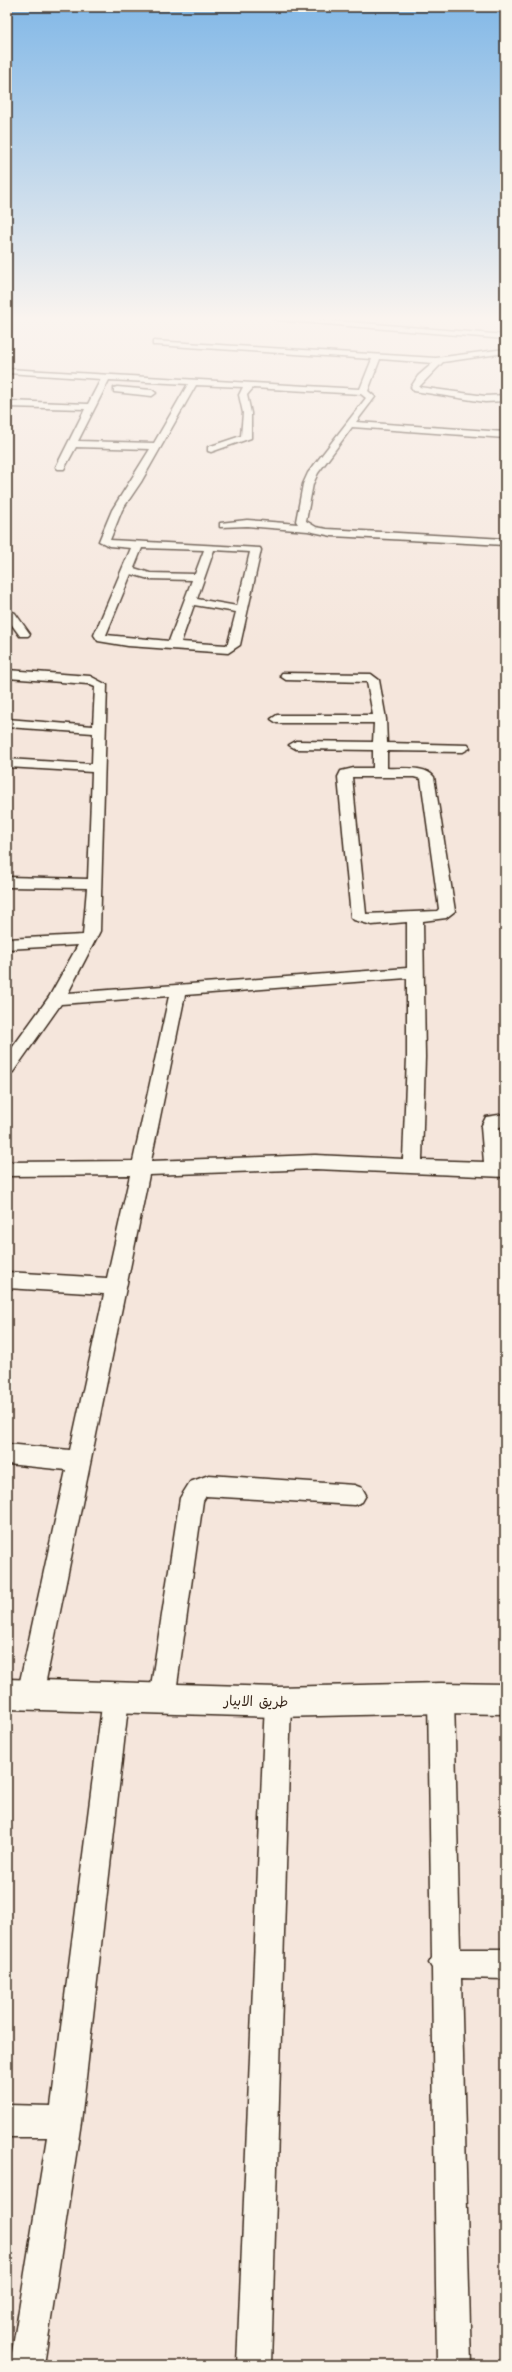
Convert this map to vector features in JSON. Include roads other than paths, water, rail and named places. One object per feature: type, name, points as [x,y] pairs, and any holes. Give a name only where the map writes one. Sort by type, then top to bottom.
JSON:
[{"type":"main road","name":"طريق الابيار","points":[[19,1694],[278,1702],[441,1698],[505,1699]]},
{"type":"street","points":[[61,467],[80,429]]},
{"type":"street","points":[[138,545],[100,635],[102,638],[121,642],[231,648],[234,645],[256,550],[116,544],[104,541],[117,510],[136,482],[166,429]]},
{"type":"street","points":[[211,449],[246,438],[246,429]]},
{"type":"street","points":[[307,528],[301,521],[308,484],[325,455],[346,429]]},
{"type":"street","points":[[416,429],[505,435]]},
{"type":"street","points":[[72,444],[156,446]]},
{"type":"street","points":[[224,525],[247,524],[307,528],[345,534],[505,542]]},
{"type":"street","points":[[174,644],[210,547]]},
{"type":"street","points":[[128,570],[149,576],[200,577]]},
{"type":"street","points":[[191,601],[241,610]]},
{"type":"street","points":[[7,613],[11,615],[24,634]]},
{"type":"street","points":[[7,674],[90,680],[98,682],[101,685],[95,884],[92,932],[56,999],[7,1068]]},
{"type":"street","points":[[286,676],[371,678],[380,719],[380,773]]},
{"type":"street","points":[[276,719],[380,719]]},
{"type":"street","points":[[7,723],[100,730]]},
{"type":"street","points":[[296,745],[463,748]]},
{"type":"street","points":[[7,763],[98,768]]},
{"type":"street","points":[[352,772],[380,773],[416,773],[427,777],[447,911],[441,915],[372,920],[359,917],[345,777],[346,774],[352,772]]},
{"type":"street","points":[[7,882],[95,884]]},
{"type":"street","points":[[412,1166],[416,1056],[415,917]]},
{"type":"street","points":[[7,944],[89,940]]},
{"type":"street","points":[[56,999],[416,972]]},
{"type":"street","points":[[19,1694],[79,1461],[178,990]]},
{"type":"street","points":[[7,1168],[141,1168],[315,1162],[500,1170],[490,1127],[492,1122],[505,1120]]},
{"type":"street","points":[[7,1280],[116,1287]]},
{"type":"street","points":[[7,1454],[79,1461]]},
{"type":"street","points":[[162,1699],[192,1498],[198,1489],[209,1485],[354,1495]]},
{"type":"street","points":[[27,2365],[65,2122],[116,1698]]},
{"type":"street","points":[[441,1698],[444,1963],[454,2365]]},
{"type":"street","points":[[254,2365],[278,1702]]},
{"type":"street","points":[[444,1963],[505,1964]]},
{"type":"street","points":[[7,2121],[65,2122]]}]
